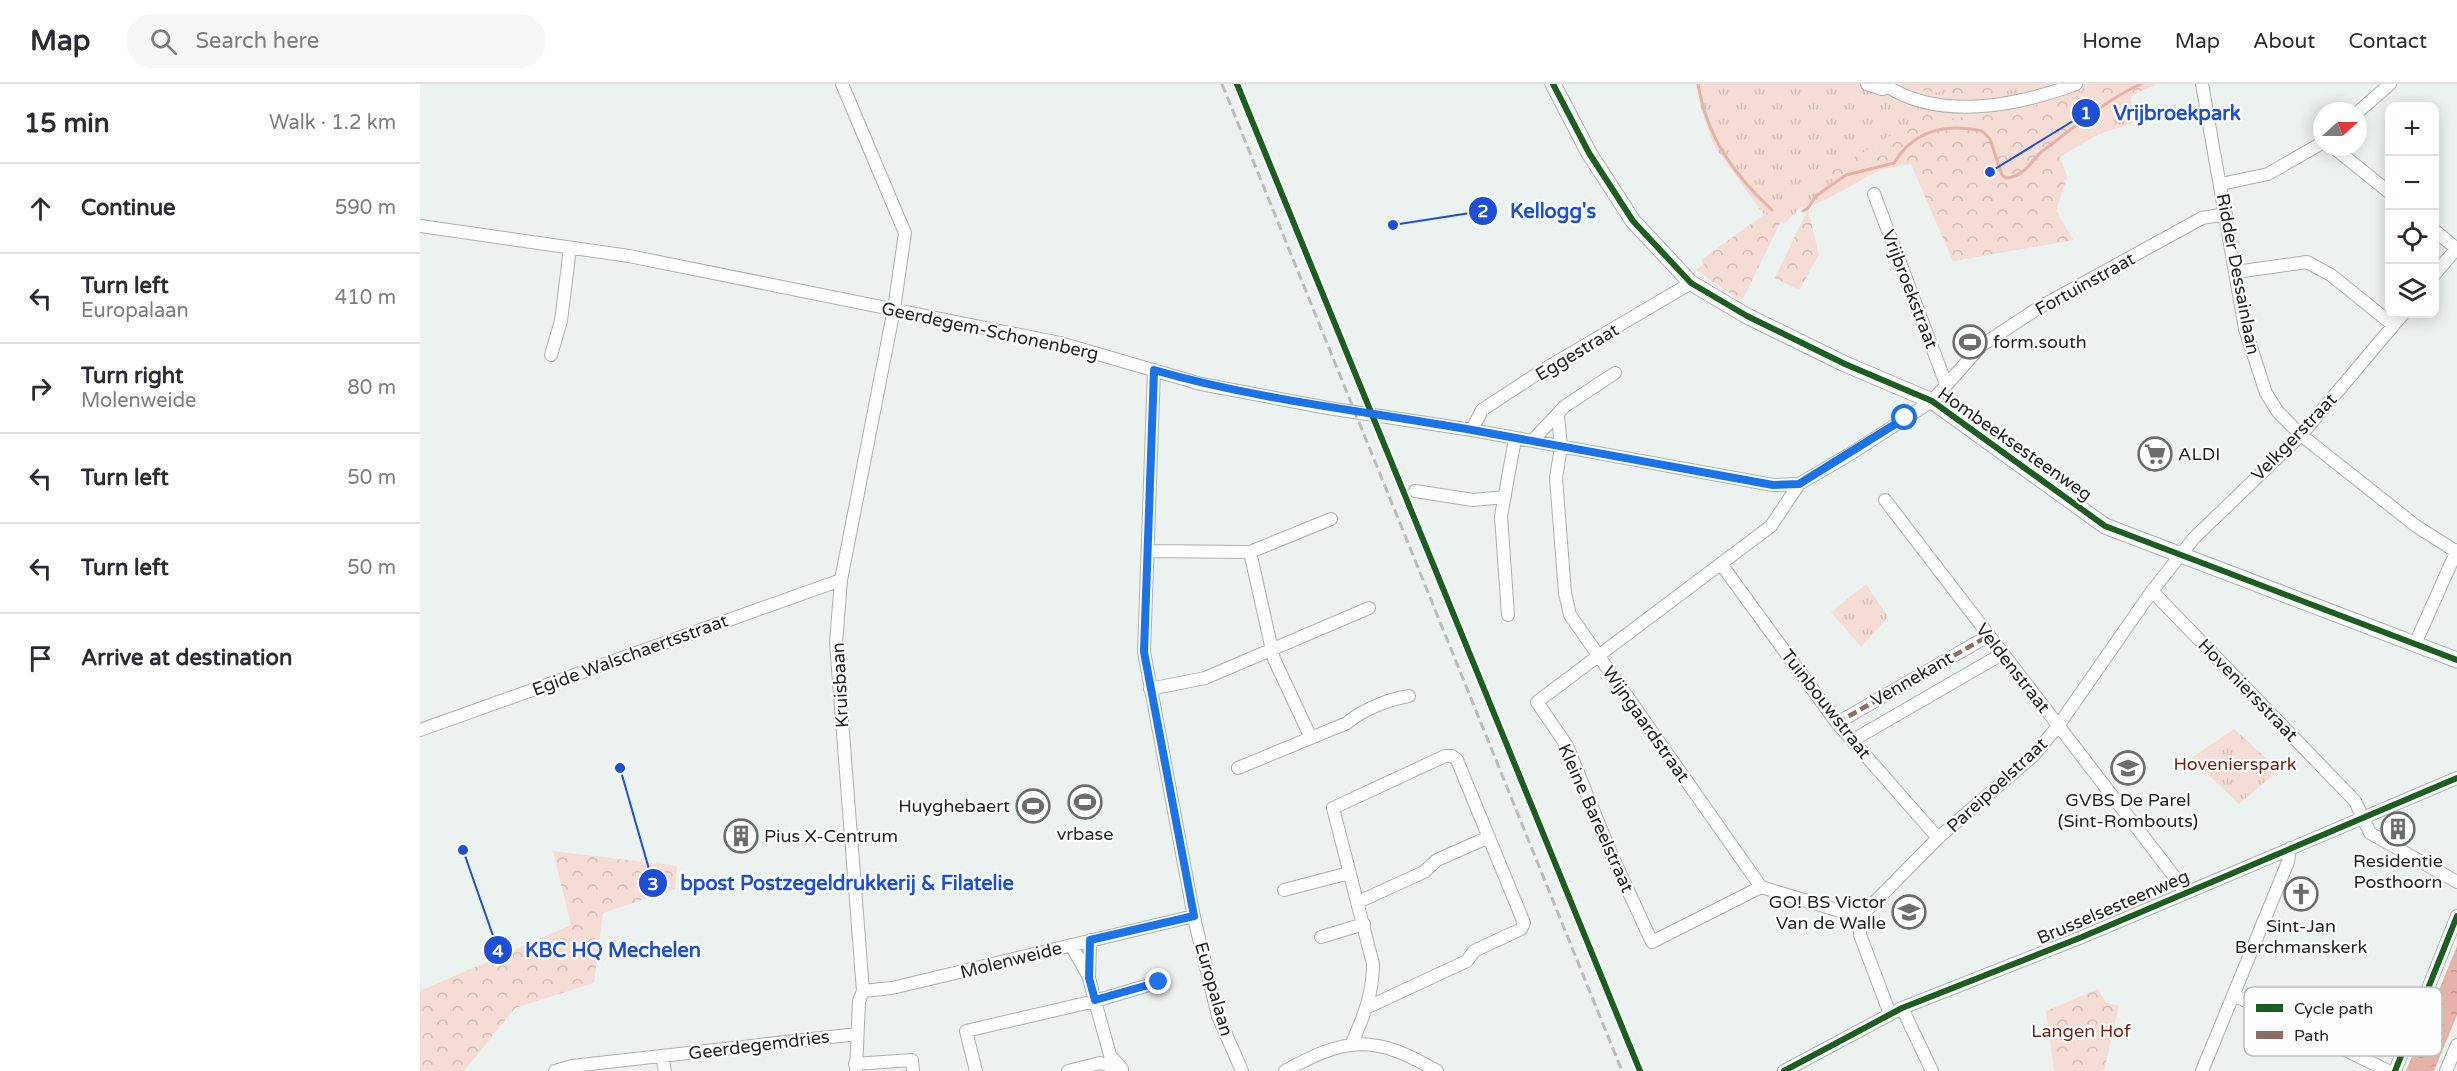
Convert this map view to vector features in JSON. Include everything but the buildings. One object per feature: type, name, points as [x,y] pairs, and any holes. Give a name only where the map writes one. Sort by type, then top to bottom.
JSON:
[{"type":"main road","name":"Hombeeksesteenweg","points":[[1553,84],[1589,153],[1633,220],[1691,283],[1747,316],[1845,364],[1932,401],[2105,525],[2180,556],[2457,660]]},
{"type":"street","name":"Kruisbaan","points":[[842,84],[905,233],[894,309],[841,580],[837,643],[862,991],[855,1067],[912,1060],[913,1071]]},
{"type":"street","points":[[1867,84],[1881,89],[1888,87],[1907,99],[1932,106],[1969,106],[2034,97],[2076,84]]},
{"type":"street","name":"Ridder Dessainlaan","points":[[2202,84],[2245,329],[2266,393],[2278,412],[2301,435],[2416,526],[2457,551]]},
{"type":"street","points":[[2367,104],[2390,84]]},
{"type":"street","points":[[2221,184],[2268,174],[2313,148]]},
{"type":"street","points":[[2344,156],[2385,189]]},
{"type":"street","name":"Vrijbroekstraat","points":[[1874,194],[1946,384]]},
{"type":"street","name":"Fortuinstraat","points":[[1932,401],[1982,345],[2040,307],[2202,218],[2226,214]]},
{"type":"street","name":"Geerdegem-Schonenberg","points":[[420,226],[630,256],[1060,343],[1201,384],[1321,407],[1472,430],[1773,485],[1799,484],[1932,401]]},
{"type":"street","points":[[2439,234],[2457,248],[2439,269]]},
{"type":"street","points":[[551,355],[561,321],[570,248]]},
{"type":"street","points":[[2236,272],[2307,262],[2331,274],[2393,326]]},
{"type":"street","name":"Eggestraat","points":[[1472,430],[1482,410],[1542,370],[1691,283]]},
{"type":"street","name":"Velkgerstraat","points":[[2180,556],[2239,491],[2256,479],[2301,435],[2400,318]]},
{"type":"street","name":"Europalaan","points":[[1154,370],[1144,652],[1194,916],[1218,1016],[1242,1071]]},
{"type":"street","points":[[1532,441],[1565,406],[1615,373]]},
{"type":"street","name":"Wijngaardstraat","points":[[1558,416],[1561,447],[1556,478],[1565,593],[1570,615],[1761,886]]},
{"type":"street","points":[[1508,615],[1501,516],[1515,439]]},
{"type":"street","name":"Kleine Bareelstraat","points":[[1761,886],[1652,942],[1612,856],[1567,746],[1537,702],[1771,526],[1799,484]]},
{"type":"street","points":[[1415,491],[1473,500],[1505,497]]},
{"type":"street","name":"Veldenstraat","points":[[1885,500],[2180,884],[2184,894]]},
{"type":"street","points":[[1148,551],[1250,552],[1285,537],[1295,536],[1331,519]]},
{"type":"street","points":[[2415,644],[2457,551]]},
{"type":"street","points":[[1250,552],[1271,649],[1311,738]]},
{"type":"street","name":"Pareipoelstraat","points":[[1860,917],[1938,838],[2034,755],[2058,726],[2152,591],[2180,556]]},
{"type":"street","name":"Tuinbouwstraat","points":[[1721,564],[1837,723],[1938,838]]},
{"type":"street","name":"Egide Walschaertsstraat","points":[[420,730],[841,580]]},
{"type":"street","name":"Hoveniersstraat","points":[[2152,591],[2355,801],[2370,833],[2457,882]]},
{"type":"street","points":[[1150,689],[1205,678],[1369,608]]},
{"type":"street","name":"Vennekant","points":[[1837,723],[1988,636]]},
{"type":"street","name":"Vennekant","points":[[1852,740],[2002,654]]},
{"type":"street","points":[[1238,768],[1409,696]]},
{"type":"street","points":[[1353,1043],[1368,1007],[1373,983],[1373,964],[1334,808],[1445,756],[1452,756],[1457,760],[1523,915],[1524,923],[1521,929],[1474,951],[1467,961],[1368,1007]]},
{"type":"street","name":"Brusselsesteenweg","points":[[1784,1071],[1902,1008],[2184,894],[2457,778]]},
{"type":"street","points":[[1358,902],[1424,872],[1437,860],[1489,837]]},
{"type":"street","points":[[2202,1071],[2288,862],[2290,848]]},
{"type":"street","points":[[1284,890],[1349,873]]},
{"type":"street","points":[[1761,886],[1860,917],[1860,935],[1890,1014]]},
{"type":"street","name":"Molenweide","points":[[862,991],[892,988],[1194,916]]},
{"type":"street","points":[[2429,987],[2457,916]]},
{"type":"street","points":[[1322,937],[1364,924]]},
{"type":"street","points":[[1089,978],[1090,940]]},
{"type":"street","points":[[1071,945],[1089,978],[1110,1055],[1121,1070]]},
{"type":"street","points":[[976,1071],[966,1031],[1159,982]]},
{"type":"street","points":[[2234,995],[2244,1000]]},
{"type":"street","points":[[1902,1008],[1932,1071]]},
{"type":"street","name":"Geerdegemdries","points":[[555,1071],[572,1066],[857,1034]]},
{"type":"street","points":[[1285,1071],[1318,1053],[1353,1043],[1378,1046],[1437,1071]]},
{"type":"street","points":[[2446,1071],[2457,1046]]},
{"type":"street","points":[[662,1056],[665,1071]]},
{"type":"street","points":[[2358,1056],[2388,1071]]},
{"type":"street","points":[[2395,1071],[2401,1056]]},
{"type":"street","points":[[1807,1058],[1813,1071]]},
{"type":"street","points":[[1068,1071],[1100,1063],[1121,1070]]},
{"type":"green space","points":[[1697,84],[2158,84],[2131,96],[2133,123],[2099,134],[2060,157],[2067,177],[2056,211],[2073,240],[1953,261],[1911,164],[1883,169],[1828,198],[1808,207],[1801,207],[1785,223],[1764,215],[1714,145],[1701,109]]},
{"type":"green space","points":[[1906,84],[1947,84],[1938,93],[1912,89]]},
{"type":"green space","points":[[1955,84],[2029,84],[1987,95],[1944,95]]},
{"type":"green space","points":[[2100,84],[2154,84],[2109,107],[2058,153],[2067,177],[2056,211],[2073,240],[1953,261],[1911,164],[1828,179],[1829,173],[1934,109],[1949,109],[1949,119],[1988,114],[2045,103]]},
{"type":"green space","points":[[1787,198],[1790,201],[1784,215],[1743,299],[1738,299],[1696,270],[1704,264],[1701,260]]},
{"type":"green space","points":[[1808,209],[1819,255],[1799,290],[1775,278]]},
{"type":"green space","points":[[1866,584],[1888,617],[1861,647],[1831,612]]},
{"type":"green space","name":"Hovenierspark","points":[[2234,729],[2279,770],[2239,804],[2191,758]]},
{"type":"green space","points":[[553,851],[677,866],[675,889],[603,913],[594,983],[515,1008],[464,1071],[420,1071],[420,991],[571,925]]},
{"type":"green space","name":"Langen Hof","points":[[2098,989],[2106,1003],[2119,1006],[2104,1071],[2054,1071],[2046,1011]]},
{"type":"water","points":[[2457,946],[2457,1015],[2442,1052],[2442,987]]},
{"type":"water","points":[[2412,1056],[2440,1056],[2434,1071],[2406,1071]]},
{"type":"waterway","points":[[1698,84],[1702,103],[1715,138],[1745,183],[1772,210]]},
{"type":"waterway","points":[[1803,211],[1808,208],[1816,196],[1846,175],[1894,163],[1902,152],[1921,136],[1944,129],[1982,131],[1990,139],[2002,175],[2006,178],[2013,177],[2024,171],[2040,153],[2092,114],[2141,84]]},
{"type":"railway","points":[[1222,84],[1622,1071]]},
{"type":"marked path","points":[[1837,723],[1988,636]]},
{"type":"cycle path","points":[[1237,84],[1640,1071]]},
{"type":"cycle path","points":[[1553,84],[1589,153],[1633,221],[1691,283],[1747,316],[1845,364],[1932,401],[2105,526],[2457,660]]},
{"type":"cycle path","points":[[1784,1071],[1902,1008],[2082,937],[2457,778]]},
{"type":"cycle path","points":[[2429,987],[2457,916]]},
{"type":"cycle path","points":[[2395,1071],[2401,1056]]},
{"type":"place","name":"Vrijbroekpark","points":[[1990,172]]},
{"type":"place","name":"Kellogg's","points":[[1393,225]]},
{"type":"place","name":"form.south","points":[[1970,342]]},
{"type":"place","name":"ALDI","points":[[2155,454]]},
{"type":"place","name":"bpost Postzegeldrukkerij & Filatelie","points":[[620,768]]},
{"type":"place","name":"GVBS De Parel (Sint-Rombouts)","points":[[2128,768]]},
{"type":"place","name":"vrbase","points":[[1085,802]]},
{"type":"place","name":"Huyghebaert","points":[[1033,806]]},
{"type":"place","name":"Residentie Posthoorn","points":[[2398,829]]},
{"type":"place","name":"Pius X-Centrum","points":[[741,836]]},
{"type":"place","name":"KBC HQ Mechelen","points":[[463,850]]},
{"type":"place","name":"Sint-Jan Berchmanskerk","points":[[2301,894]]},
{"type":"place","name":"GO! BS Victor Van de Walle","points":[[1909,912]]},
{"type":"route","points":[[1159,982],[1095,1000],[1089,978],[1090,940],[1194,916],[1144,652],[1154,370],[1201,384],[1321,407],[1472,430],[1773,485],[1799,484],[1905,418]]}]
